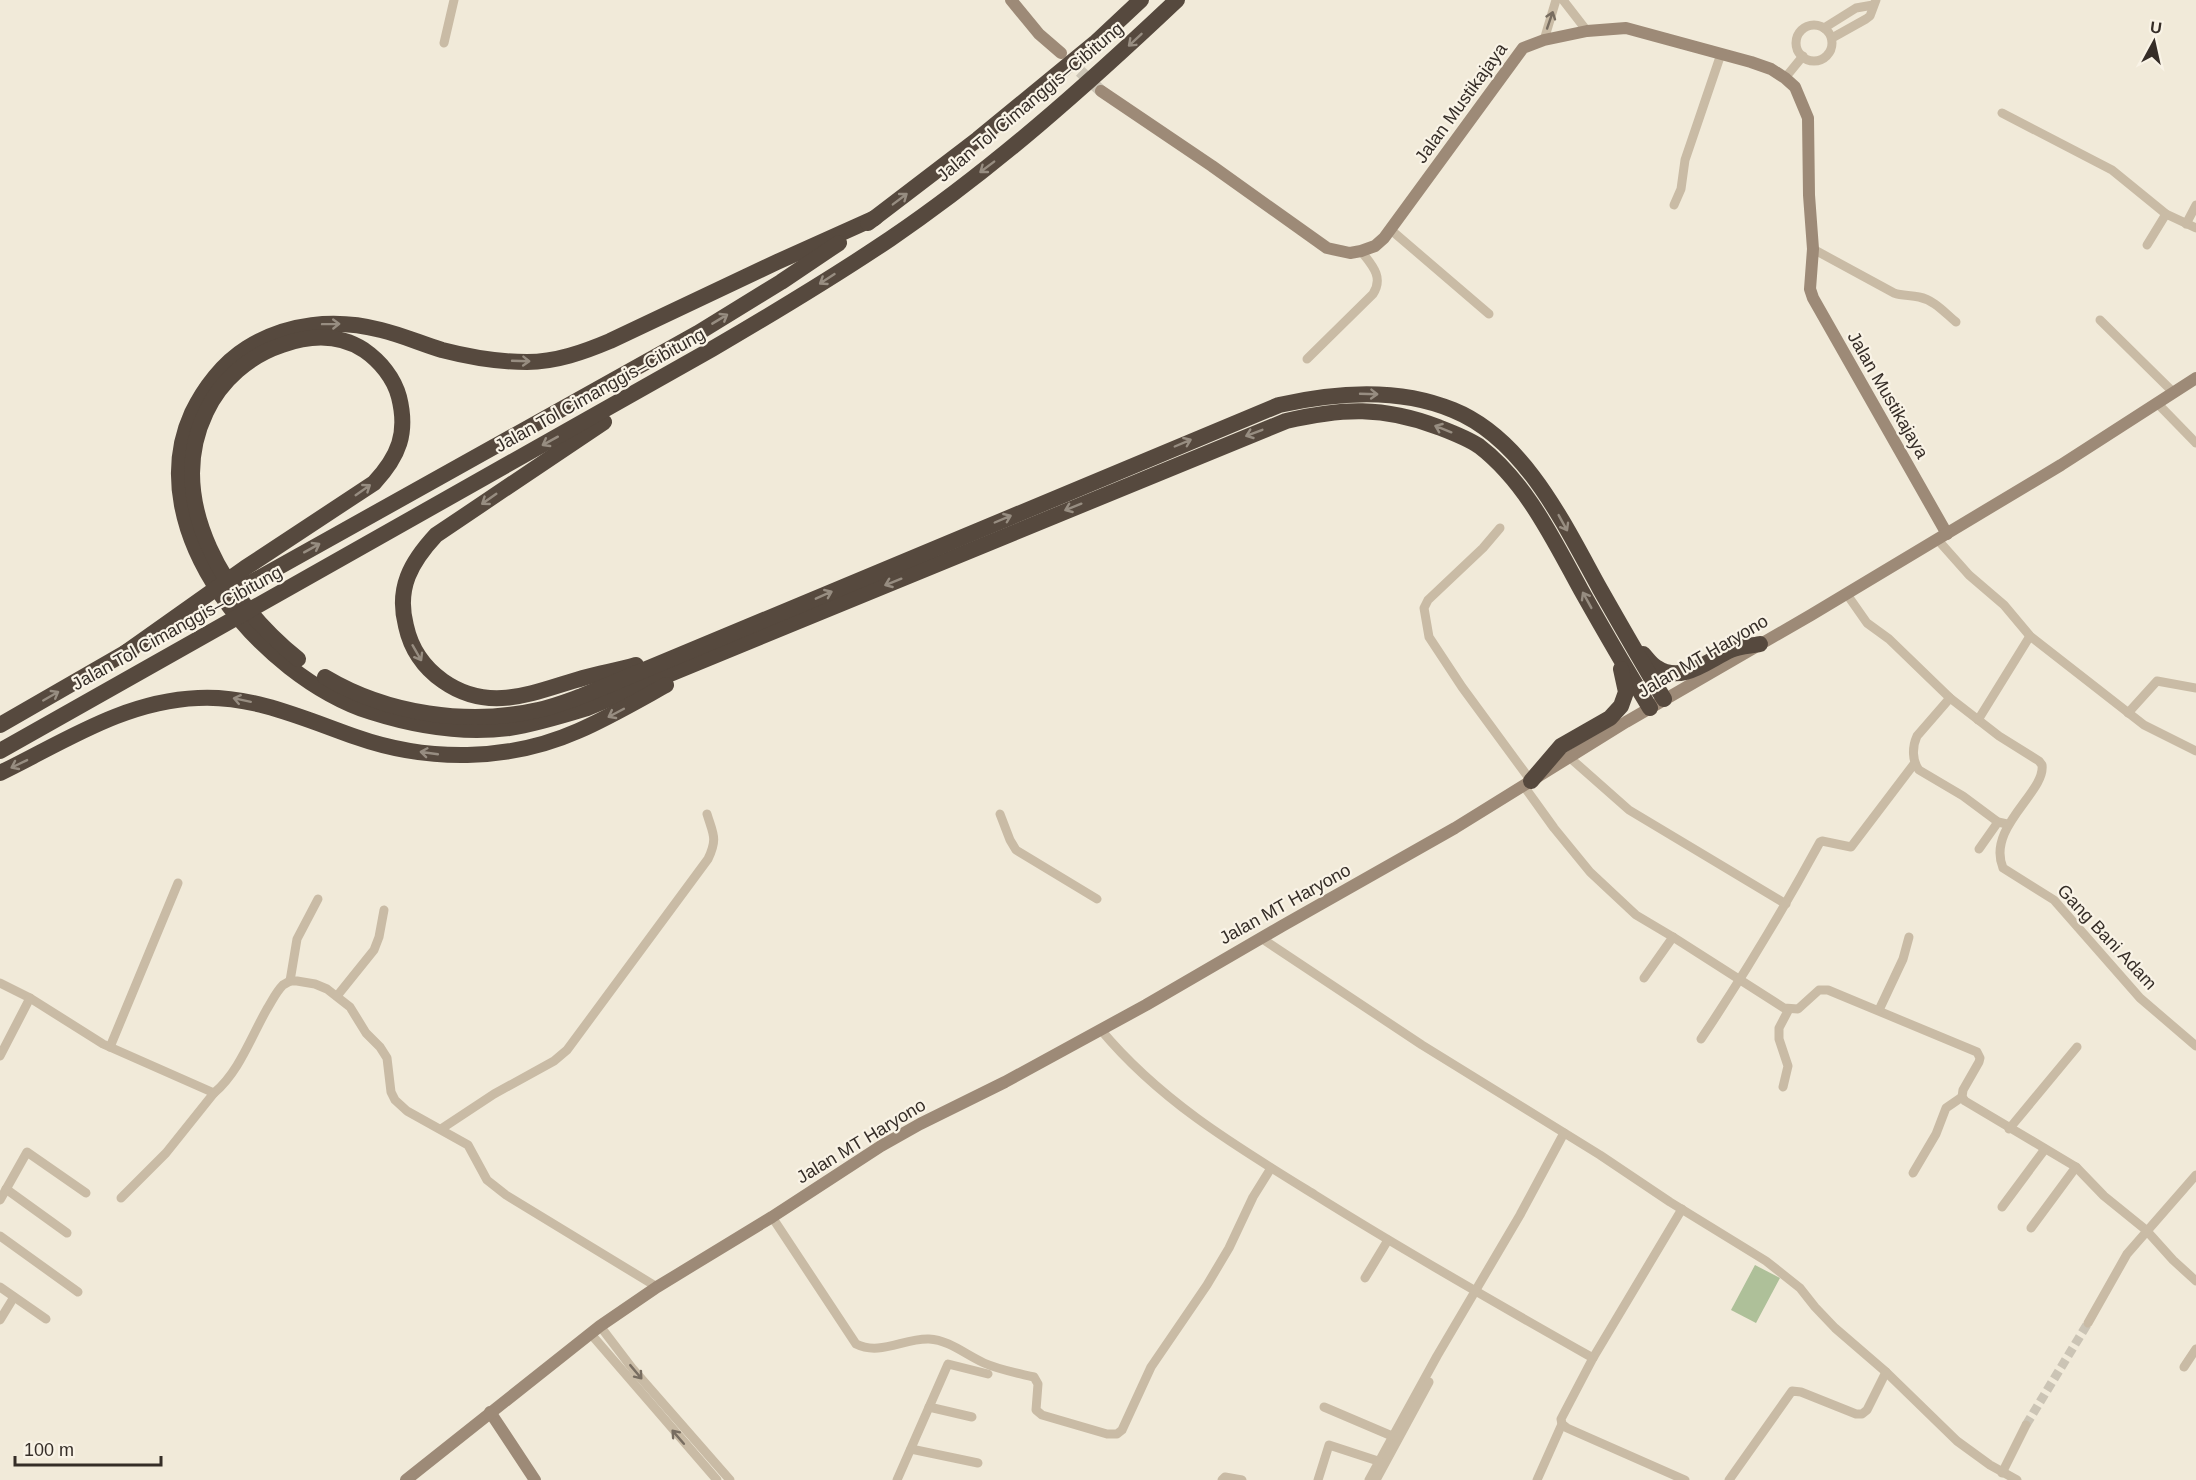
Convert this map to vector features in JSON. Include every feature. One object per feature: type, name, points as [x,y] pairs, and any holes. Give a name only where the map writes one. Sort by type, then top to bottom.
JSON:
[{"type":"highway","name":"Jalan Tol Cimanggis–Cibitung","points":[[0,724],[698,333],[781,282],[875,218],[978,140],[1095,43],[1141,0]]},
{"type":"highway","name":"Jalan Tol Cimanggis–Cibitung","points":[[0,751],[792,302],[891,238],[998,159],[1112,62],[1178,0]]},
{"type":"highway","points":[[875,218],[610,341],[583,352],[554,359],[530,362],[471,356],[443,350],[383,330],[348,324],[292,327],[268,336],[244,349],[202,392],[188,422],[180,450],[178,478],[183,510],[201,544],[216,562],[246,608],[276,649],[300,675],[332,695],[369,711],[420,725],[467,730],[507,728],[587,708],[1286,421],[1322,412],[1367,410],[1413,417],[1476,444],[1493,458],[1543,520],[1616,651],[1657,703]]},
{"type":"highway","points":[[125,653],[245,568],[374,483],[388,467],[398,448],[402,429],[402,411],[397,388],[372,355],[346,341],[315,337],[270,349],[248,362],[228,379],[207,408],[199,426],[192,454],[191,481],[201,544]]},
{"type":"highway","points":[[687,653],[582,678],[537,693],[505,699],[480,697],[454,689],[433,675],[418,658],[408,637],[403,617],[402,596],[408,573],[420,552],[436,536],[712,349]]},
{"type":"highway","points":[[276,649],[338,685],[376,700],[423,713],[467,717],[504,716],[540,710],[582,696],[687,653],[1279,405],[1319,396],[1358,394],[1413,398],[1454,410],[1484,426],[1506,444],[1557,513],[1629,640],[1657,703]]},
{"type":"highway","points":[[1629,640],[1657,668],[1670,673],[1683,674],[1734,649],[1760,644]]},
{"type":"highway","points":[[0,773],[83,729],[127,711],[162,702],[197,698],[230,698],[263,705],[366,741],[406,750],[439,755],[507,752],[544,744],[577,732],[613,715],[741,644]]},
{"type":"highway","points":[[1527,783],[1561,746],[1610,718],[1621,706],[1626,692],[1616,651]]},
{"type":"main road","points":[[1011,0],[1040,34],[1061,53]]},
{"type":"main road","name":"Jalan Mustikajaya","points":[[1361,251],[1375,246],[1391,230],[1523,48],[1544,40],[1587,31],[1626,28],[1771,69],[1785,78],[1798,93],[1808,118],[1809,195],[1813,249],[1810,275],[1813,298],[1942,537]]},
{"type":"main road","points":[[1101,91],[1327,248],[1350,253],[1361,251]]},
{"type":"main road","name":"Jalan MT Haryono","points":[[406,1480],[595,1330],[657,1287],[902,1134],[1101,1030],[1404,858],[1657,703],[1942,537],[2158,404],[2196,378]]},
{"type":"main road","points":[[490,1412],[535,1480]]},
{"type":"street","points":[[444,43],[454,0]]},
{"type":"street","points":[[1544,40],[1556,0]]},
{"type":"street","points":[[1563,0],[1587,31]]},
{"type":"street","points":[[1824,28],[1856,8],[1874,3]]},
{"type":"street","points":[[1832,38],[1870,16],[1874,3]]},
{"type":"street","points":[[1812,25],[1824,28],[1832,38],[1831,49],[1824,58],[1813,60],[1803,56],[1796,44],[1800,32],[1812,25]]},
{"type":"street","points":[[1674,205],[1681,189],[1685,160],[1721,54]]},
{"type":"street","points":[[1785,78],[1803,56]]},
{"type":"street","points":[[2002,113],[2112,170],[2166,214],[2196,228]]},
{"type":"street","points":[[2186,224],[2196,206]]},
{"type":"street","points":[[2147,245],[2166,214]]},
{"type":"street","points":[[1391,230],[1489,314]]},
{"type":"street","points":[[1813,249],[1894,293],[1923,298],[1935,304],[1956,322]]},
{"type":"street","points":[[1307,359],[1378,287],[1379,277],[1361,251]]},
{"type":"street","points":[[2100,320],[2174,393]]},
{"type":"street","points":[[2158,404],[2196,443]]},
{"type":"street","points":[[1500,528],[1483,548],[1428,600],[1424,608],[1425,618],[1430,637],[1462,687],[1527,783],[1554,828],[1590,872],[1636,915],[1784,1008],[1802,1008],[1823,988],[1977,1052],[1979,1062],[1963,1090],[1962,1097],[1946,1108],[1936,1134],[1913,1173]]},
{"type":"street","points":[[1942,537],[1970,575],[2004,605],[2030,636],[2144,725],[2196,751]]},
{"type":"street","name":"Gang Bani Adam","points":[[1846,593],[1867,623],[1889,639],[1950,699],[2042,765],[2041,775],[2003,823],[1999,859],[2003,867],[2054,900],[2140,998],[2196,1046]]},
{"type":"street","points":[[1978,720],[2030,636]]},
{"type":"street","points":[[2128,713],[2157,681],[2196,688]]},
{"type":"street","points":[[1701,1039],[1741,980],[1820,842],[1851,847],[1914,764],[1917,736],[1950,699]]},
{"type":"street","points":[[1569,757],[1629,810],[1786,904]]},
{"type":"street","points":[[1914,764],[1919,770],[2003,823],[1979,849]]},
{"type":"street","points":[[441,1129],[494,1094],[554,1061],[567,1050],[708,859],[713,848],[714,835],[706,814]]},
{"type":"street","points":[[1000,814],[1016,850],[1096,899]]},
{"type":"street","points":[[110,1047],[178,883]]},
{"type":"street","points":[[290,981],[297,939],[318,899]]},
{"type":"street","points":[[337,996],[377,945],[384,910]]},
{"type":"street","points":[[1644,978],[1673,937]]},
{"type":"street","points":[[1879,1010],[1903,959],[1909,937]]},
{"type":"street","points":[[1261,938],[1422,1045],[1766,1261],[1800,1288],[1835,1328],[1886,1372],[1957,1441],[2002,1473],[2017,1480]]},
{"type":"street","points":[[121,1198],[165,1153],[222,1086],[279,989],[290,981],[303,981],[315,984],[337,996],[350,1007],[366,1033],[387,1058],[391,1092],[394,1100],[406,1111],[468,1145],[487,1180],[506,1195],[657,1287]]},
{"type":"street","points":[[0,983],[30,998],[110,1047],[214,1093]]},
{"type":"street","points":[[0,1056],[30,998]]},
{"type":"street","points":[[1783,1087],[1788,1066],[1779,1040],[1779,1028],[1789,1009]]},
{"type":"street","points":[[1101,1030],[1136,1070],[1172,1101],[1212,1130],[1388,1240],[1593,1358]]},
{"type":"street","points":[[2009,1129],[2078,1047]]},
{"type":"street","points":[[1962,1097],[1971,1106],[2076,1167],[2104,1196],[2146,1230],[2196,1281]]},
{"type":"street","points":[[1369,1480],[1564,1133]]},
{"type":"street","points":[[2002,1207],[2045,1149]]},
{"type":"street","points":[[0,1200],[27,1152],[86,1193]]},
{"type":"street","points":[[2031,1228],[2076,1167]]},
{"type":"street","points":[[772,1217],[856,1344],[865,1349],[876,1349],[915,1340],[939,1341],[997,1368],[1034,1377],[1038,1384],[1036,1410],[1042,1414],[1107,1434],[1117,1434],[1122,1430],[1151,1367],[1224,1257],[1253,1197],[1271,1168]]},
{"type":"street","points":[[2088,1323],[2127,1254],[2196,1175]]},
{"type":"street","points":[[6,1189],[67,1233]]},
{"type":"street","points":[[1537,1480],[1562,1424],[1562,1413],[1682,1209]]},
{"type":"street","points":[[0,1236],[78,1292]]},
{"type":"street","points":[[1365,1278],[1388,1240]]},
{"type":"street","points":[[0,1287],[46,1320]]},
{"type":"street","points":[[0,1320],[14,1297]]},
{"type":"street","points":[[595,1330],[717,1480]]},
{"type":"street","points":[[595,1330],[632,1368],[729,1480]]},
{"type":"street","points":[[2184,1367],[2196,1349]]},
{"type":"street","points":[[1377,1480],[1436,1369],[1437,1356]]},
{"type":"street","points":[[897,1480],[948,1364],[988,1374]]},
{"type":"street","points":[[1729,1480],[1792,1391],[1801,1392],[1856,1414],[1862,1414],[1867,1410],[1886,1372]]},
{"type":"street","points":[[929,1407],[972,1417]]},
{"type":"street","points":[[1324,1407],[1392,1436]]},
{"type":"street","points":[[1562,1424],[1685,1480]]},
{"type":"street","points":[[2002,1473],[2026,1425]]},
{"type":"street","points":[[1317,1480],[1329,1445],[1378,1461]]},
{"type":"street","points":[[911,1449],[978,1463]]},
{"type":"street","points":[[1222,1480],[1225,1478],[1242,1480]]},
{"type":"green space","points":[[1755,1265],[1780,1278],[1756,1323],[1731,1310]]},
{"type":"tunnel","points":[[1067,59],[1101,91]]},
{"type":"tunnel","points":[[2026,1425],[2088,1323]]}]
